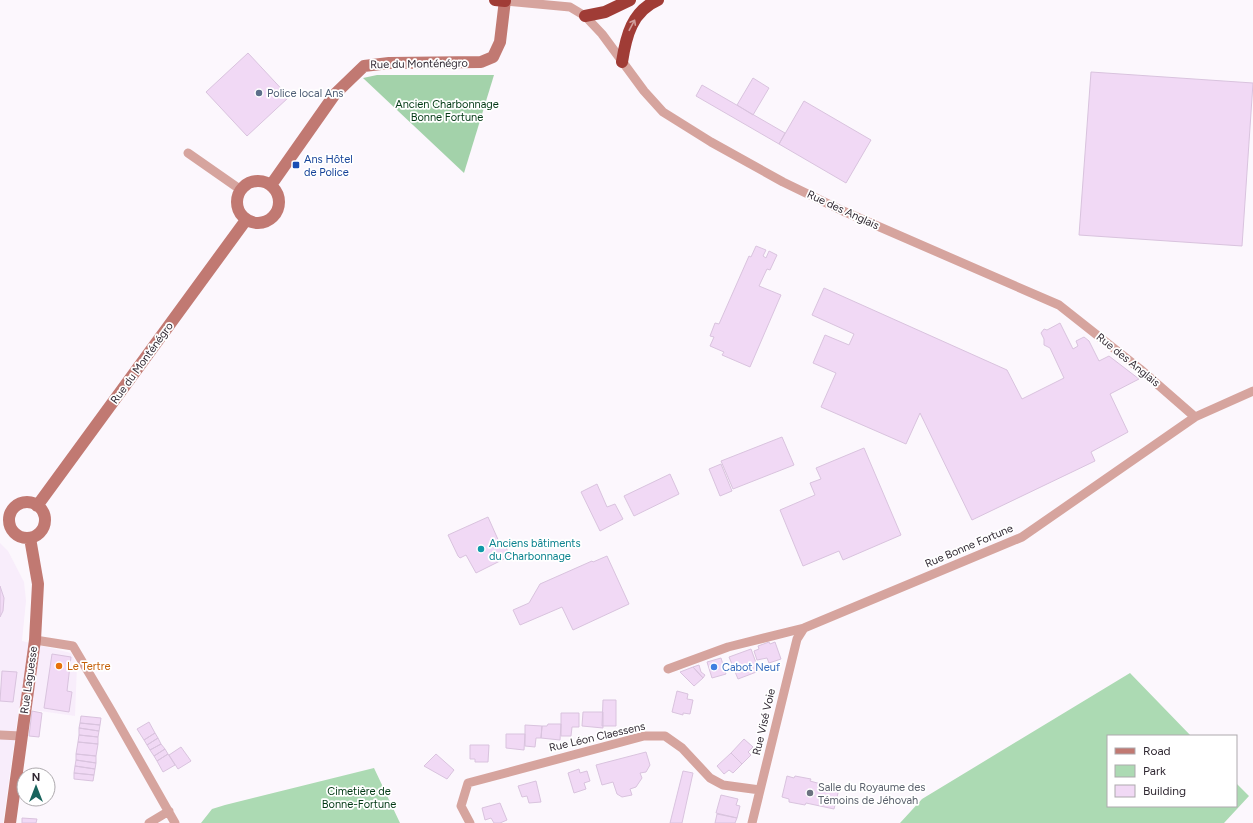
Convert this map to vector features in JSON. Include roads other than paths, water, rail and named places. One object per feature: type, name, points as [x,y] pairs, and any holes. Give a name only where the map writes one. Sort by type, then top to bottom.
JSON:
[{"type":"highway","points":[[584,16],[605,12],[630,0]]},
{"type":"highway","points":[[622,62],[627,34],[638,13],[651,3],[658,0]]},
{"type":"street","name":"Rue des Anglais","points":[[502,0],[570,8],[584,16],[602,34],[622,62],[663,112],[711,142],[842,212],[1060,305],[1140,368],[1195,417]]},
{"type":"street","name":"Rue du Monténégro","points":[[271,185],[335,94],[364,66],[389,63],[481,62],[493,57],[500,42],[502,0]]},
{"type":"street","points":[[188,153],[241,190]]},
{"type":"street","points":[[257,181],[271,185],[277,192],[280,199],[277,213],[272,219],[260,223],[246,220],[239,212],[237,205],[237,199],[241,190],[250,182],[257,181]]},
{"type":"street","name":"Rue du Monténégro","points":[[37,506],[246,220]]},
{"type":"street","name":"Rue Bonne Fortune","points":[[668,669],[728,647],[804,628],[1022,537],[1195,417],[1253,391]]},
{"type":"street","points":[[32,503],[37,506],[44,515],[44,527],[36,536],[30,538],[20,536],[15,533],[9,524],[5,511],[20,504],[32,503]]},
{"type":"street","name":"Rue Laguesse","points":[[10,823],[35,640],[38,584],[30,538]]},
{"type":"street","name":"Rue Visé Voie","points":[[752,823],[795,646],[804,628]]},
{"type":"street","points":[[35,640],[73,646],[175,823]]},
{"type":"street","points":[[0,736],[21,736]]},
{"type":"street","name":"Rue Léon Claessens","points":[[470,823],[461,806],[468,783],[644,736],[665,736],[682,748],[710,778],[723,785],[760,790]]},
{"type":"street","points":[[149,823],[169,812]]},
{"type":"place","name":"Police local Ans","points":[[259,93]]},
{"type":"place","name":"Ans Hôtel de Police","points":[[296,165]]},
{"type":"place","name":"Anciens bâtiments du Charbonnage","points":[[481,549]]},
{"type":"place","name":"Le Tertre","points":[[59,666]]},
{"type":"place","name":"Cabot Neuf","points":[[714,667]]},
{"type":"place","name":"Salle du Royaume des Témoins de Jéhovah","points":[[810,793]]},
{"type":"park label","name":"Ancien Charbonnage Bonne Fortune","points":[[447,110]]},
{"type":"park label","name":"Cimetière de Bonne-Fortune","points":[[359,797]]}]
